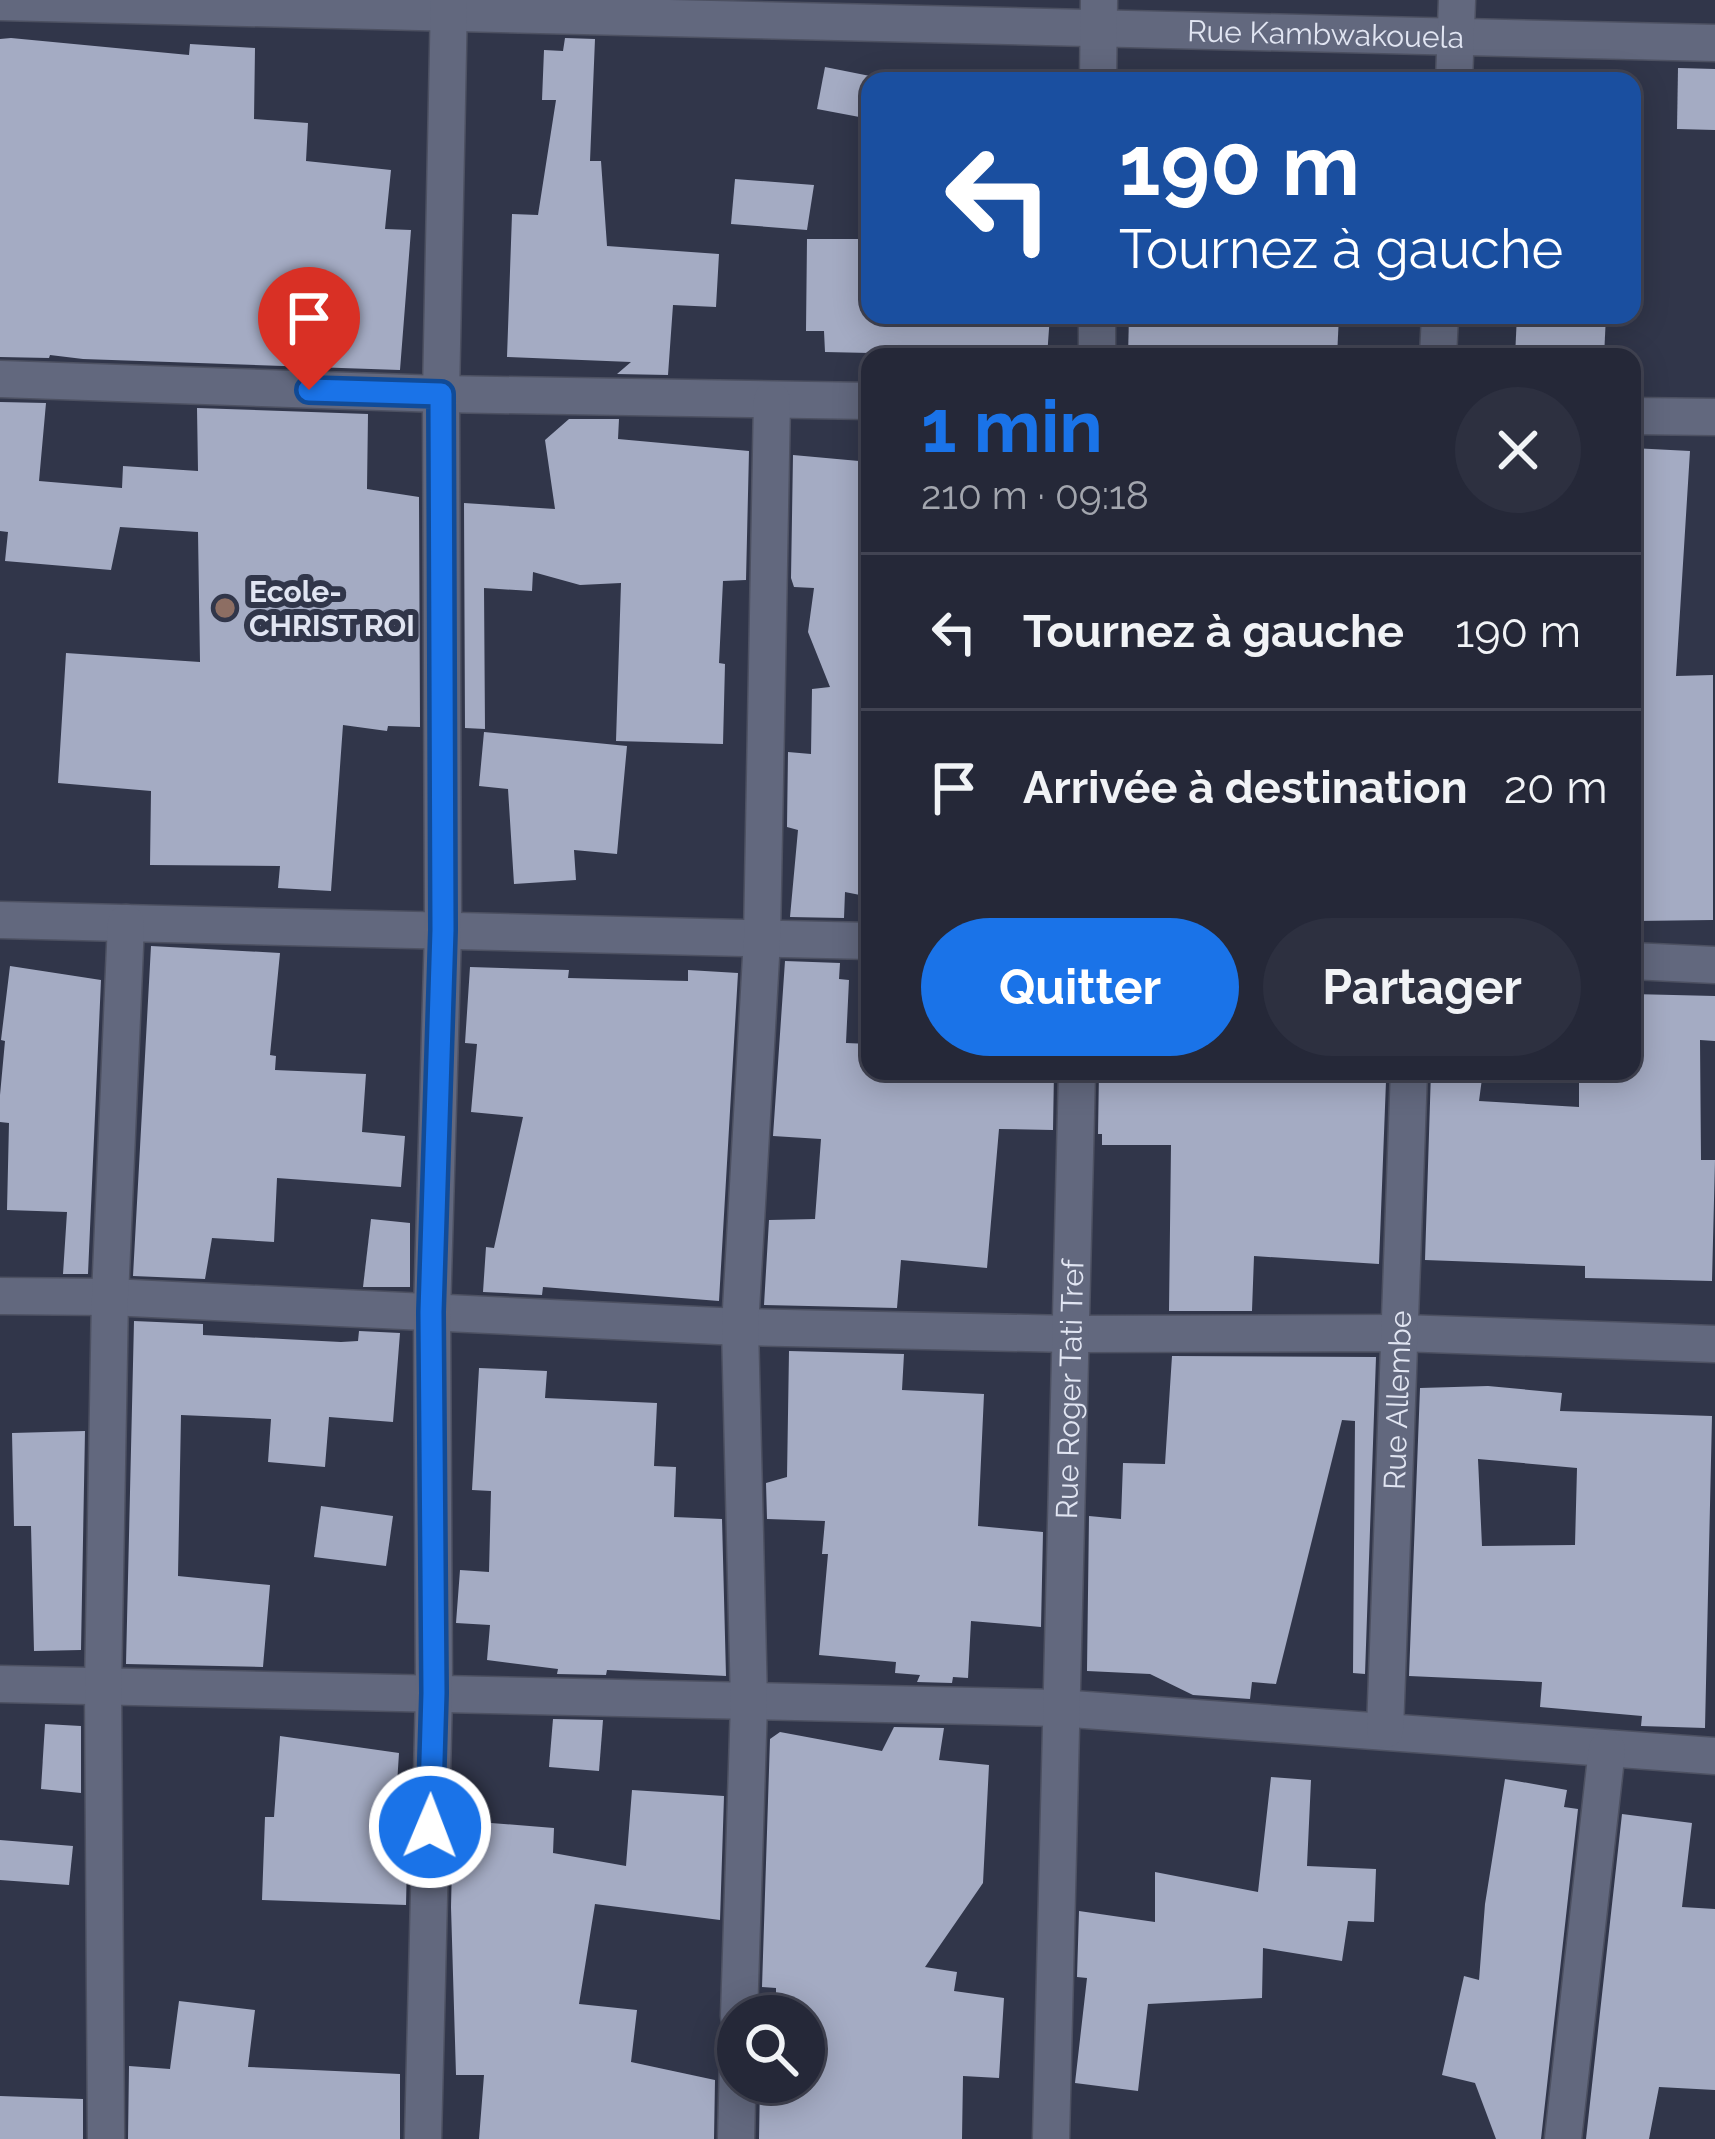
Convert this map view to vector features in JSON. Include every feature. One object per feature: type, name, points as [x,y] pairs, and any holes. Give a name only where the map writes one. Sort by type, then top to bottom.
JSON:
[{"type":"street","name":"Rue Kambwakouela","points":[[0,2],[1457,17],[1715,43]]},
{"type":"street","points":[[423,2139],[434,1693],[431,1312],[443,930],[441,394],[449,6]]},
{"type":"street","points":[[1098,72],[1099,13]]},
{"type":"street","points":[[1454,72],[1457,17]]},
{"type":"street","points":[[0,380],[441,394],[861,400]]},
{"type":"street","points":[[741,1995],[749,1703],[740,1327],[763,939],[772,400]]},
{"type":"street","points":[[1641,416],[1715,417]]},
{"type":"street","points":[[0,920],[861,941]]},
{"type":"street","points":[[106,2139],[104,1688],[110,1298],[126,923]]},
{"type":"street","points":[[1641,962],[1715,965]]},
{"type":"street","name":"Rue Roger Tati Tref","points":[[1051,2139],[1058,1708],[1078,1080]]},
{"type":"street","name":"Rue Allembe","points":[[1385,1730],[1409,1080]]},
{"type":"street","points":[[0,1296],[740,1327],[1071,1334],[1401,1333],[1715,1344]]},
{"type":"street","points":[[0,1684],[1058,1708],[1715,1756]]},
{"type":"street","points":[[1564,2139],[1607,1749]]},
{"type":"street","points":[[736,2139],[737,2103]]},
{"type":"building","points":[[565,38],[595,39],[590,161],[601,161],[607,246],[719,254],[716,307],[673,305],[668,375],[617,374],[631,362],[507,357],[512,214],[538,215],[556,100],[542,100],[544,50],[563,51]]},
{"type":"building","points":[[0,39],[189,55],[190,44],[255,48],[254,119],[308,123],[306,161],[391,170],[385,229],[411,230],[400,370],[50,355],[0,357]]},
{"type":"building","points":[[825,67],[861,74],[861,117],[817,109]]},
{"type":"building","points":[[1678,68],[1715,69],[1715,130],[1677,129]]},
{"type":"building","points":[[735,179],[814,185],[807,230],[731,224]]},
{"type":"building","points":[[807,239],[861,239],[861,324],[1049,324],[1048,348],[825,352],[824,331],[806,331]]},
{"type":"building","points":[[1129,324],[1339,324],[1337,348],[1128,348]]},
{"type":"building","points":[[1517,324],[1606,324],[1604,348],[1515,348]]},
{"type":"building","points":[[0,402],[46,403],[39,481],[122,488],[123,466],[198,471],[197,408],[368,414],[367,489],[419,497],[420,727],[388,726],[387,731],[343,725],[331,891],[278,888],[280,866],[150,865],[151,791],[58,783],[66,653],[200,662],[198,532],[120,527],[111,570],[5,561],[8,532],[0,531]]},
{"type":"building","points":[[569,419],[619,419],[618,439],[749,451],[746,580],[723,581],[719,663],[725,664],[723,744],[616,741],[621,583],[580,585],[533,572],[532,591],[484,588],[485,729],[465,728],[464,503],[555,509],[545,440]]},
{"type":"building","points":[[1641,448],[1690,451],[1676,676],[1713,675],[1713,920],[1641,921]]},
{"type":"building","points":[[793,455],[861,461],[861,895],[845,892],[844,918],[790,917],[798,830],[787,827],[788,752],[811,754],[812,689],[830,687],[808,632],[814,588],[794,587]]},
{"type":"building","points":[[484,732],[627,746],[617,854],[574,850],[576,880],[514,884],[508,789],[479,786]]},
{"type":"building","points":[[151,946],[280,953],[270,1055],[276,1056],[275,1070],[366,1074],[362,1132],[405,1136],[401,1187],[277,1178],[274,1242],[212,1238],[205,1279],[133,1276]]},
{"type":"building","points":[[785,961],[840,963],[839,979],[849,980],[846,1043],[861,1044],[861,1080],[1054,1080],[1053,1130],[999,1129],[987,1268],[901,1260],[897,1308],[764,1305],[769,1220],[815,1219],[821,1139],[773,1136]]},
{"type":"building","points":[[10,966],[101,980],[88,1274],[63,1274],[67,1212],[7,1210],[9,1123],[0,1122],[0,1095]]},
{"type":"building","points":[[470,967],[569,970],[568,978],[688,981],[688,970],[738,973],[719,1301],[543,1287],[542,1295],[483,1292],[486,1247],[494,1248],[523,1117],[471,1112],[477,1044],[465,1043]]},
{"type":"building","points":[[1641,994],[1715,996],[1715,1041],[1700,1040],[1701,1160],[1715,1160],[1712,1281],[1585,1278],[1585,1266],[1425,1260],[1431,1080],[1482,1080],[1479,1101],[1579,1107],[1579,1080],[1641,1080]]},
{"type":"building","points":[[1099,1080],[1386,1081],[1379,1264],[1254,1256],[1252,1311],[1169,1311],[1171,1145],[1102,1145],[1102,1134],[1098,1134]]},
{"type":"building","points":[[371,1219],[410,1223],[410,1287],[363,1287]]},
{"type":"building","points":[[134,1321],[203,1324],[203,1335],[341,1342],[358,1341],[359,1331],[400,1333],[393,1422],[329,1417],[325,1467],[268,1462],[271,1419],[181,1415],[178,1576],[270,1585],[263,1667],[126,1664]]},
{"type":"building","points":[[789,1351],[904,1354],[902,1390],[984,1394],[978,1526],[1043,1532],[1041,1627],[971,1621],[968,1678],[953,1677],[952,1683],[917,1682],[920,1675],[895,1673],[896,1662],[819,1655],[828,1554],[822,1554],[825,1521],[767,1519],[766,1483],[787,1477]]},
{"type":"building","points":[[1172,1356],[1376,1357],[1365,1674],[1353,1673],[1355,1421],[1342,1420],[1276,1684],[1252,1682],[1250,1699],[1193,1695],[1150,1674],[1087,1671],[1089,1516],[1121,1519],[1123,1463],[1165,1464]]},
{"type":"building","points":[[479,1368],[547,1371],[545,1398],[657,1403],[654,1466],[676,1467],[674,1517],[722,1519],[726,1676],[607,1670],[606,1675],[557,1674],[558,1669],[487,1660],[490,1625],[456,1623],[460,1570],[489,1572],[491,1491],[472,1490]]},
{"type":"building","points":[[1488,1386],[1562,1393],[1560,1411],[1712,1416],[1705,1728],[1641,1726],[1642,1716],[1540,1707],[1542,1682],[1409,1676],[1420,1388]],"holes":[[[1478,1459],[1577,1468],[1575,1545],[1482,1546]]]},
{"type":"building","points":[[85,1431],[81,1650],[34,1651],[31,1526],[14,1526],[12,1433]]},
{"type":"building","points":[[321,1506],[393,1516],[386,1566],[314,1557]]},
{"type":"building","points":[[553,1719],[603,1720],[599,1771],[549,1767]]},
{"type":"building","points":[[45,1724],[81,1726],[81,1793],[41,1789]]},
{"type":"building","points":[[894,1727],[944,1728],[939,1760],[989,1765],[983,1883],[925,1967],[957,1972],[954,1991],[1004,1998],[999,2078],[963,2076],[962,2139],[759,2139],[760,2103],[825,2103],[825,1995],[776,1995],[776,1988],[762,1987],[770,1739],[780,1732],[882,1751]]},
{"type":"building","points":[[280,1736],[399,1753],[395,1816],[408,1817],[406,1905],[262,1900],[265,1817],[274,1817]]},
{"type":"building","points":[[1271,1777],[1311,1780],[1307,1866],[1376,1869],[1374,1922],[1348,1921],[1342,1961],[1263,1948],[1262,1998],[1148,2004],[1138,2091],[1075,2083],[1087,1978],[1077,1977],[1079,1911],[1155,1922],[1155,1872],[1258,1892]]},
{"type":"building","points":[[1505,1779],[1567,1790],[1564,1807],[1578,1809],[1541,2139],[1496,2139],[1475,2083],[1442,2075],[1464,1976],[1479,1980],[1485,1904]]},
{"type":"building","points":[[632,1790],[724,1796],[720,1920],[595,1904],[579,2004],[637,2010],[631,2062],[715,2080],[714,2139],[479,2139],[484,2075],[456,2075],[453,1820],[554,1828],[553,1853],[626,1866]]},
{"type":"building","points":[[1622,1814],[1692,1823],[1682,1907],[1715,1909],[1715,2090],[1659,2087],[1649,2139],[1586,2139]]},
{"type":"building","points":[[0,1840],[73,1846],[69,1885],[0,1880]]},
{"type":"building","points":[[179,2001],[255,2010],[248,2067],[400,2074],[400,2139],[128,2139],[129,2066],[170,2069]]},
{"type":"building","points":[[0,2096],[83,2099],[83,2139],[0,2139]]},
{"type":"place","name":"Ecole- CHRIST ROI","points":[[225,608]]},
{"type":"route","points":[[309,390],[441,394],[443,930],[431,1312],[434,1693],[430,1827]]}]
